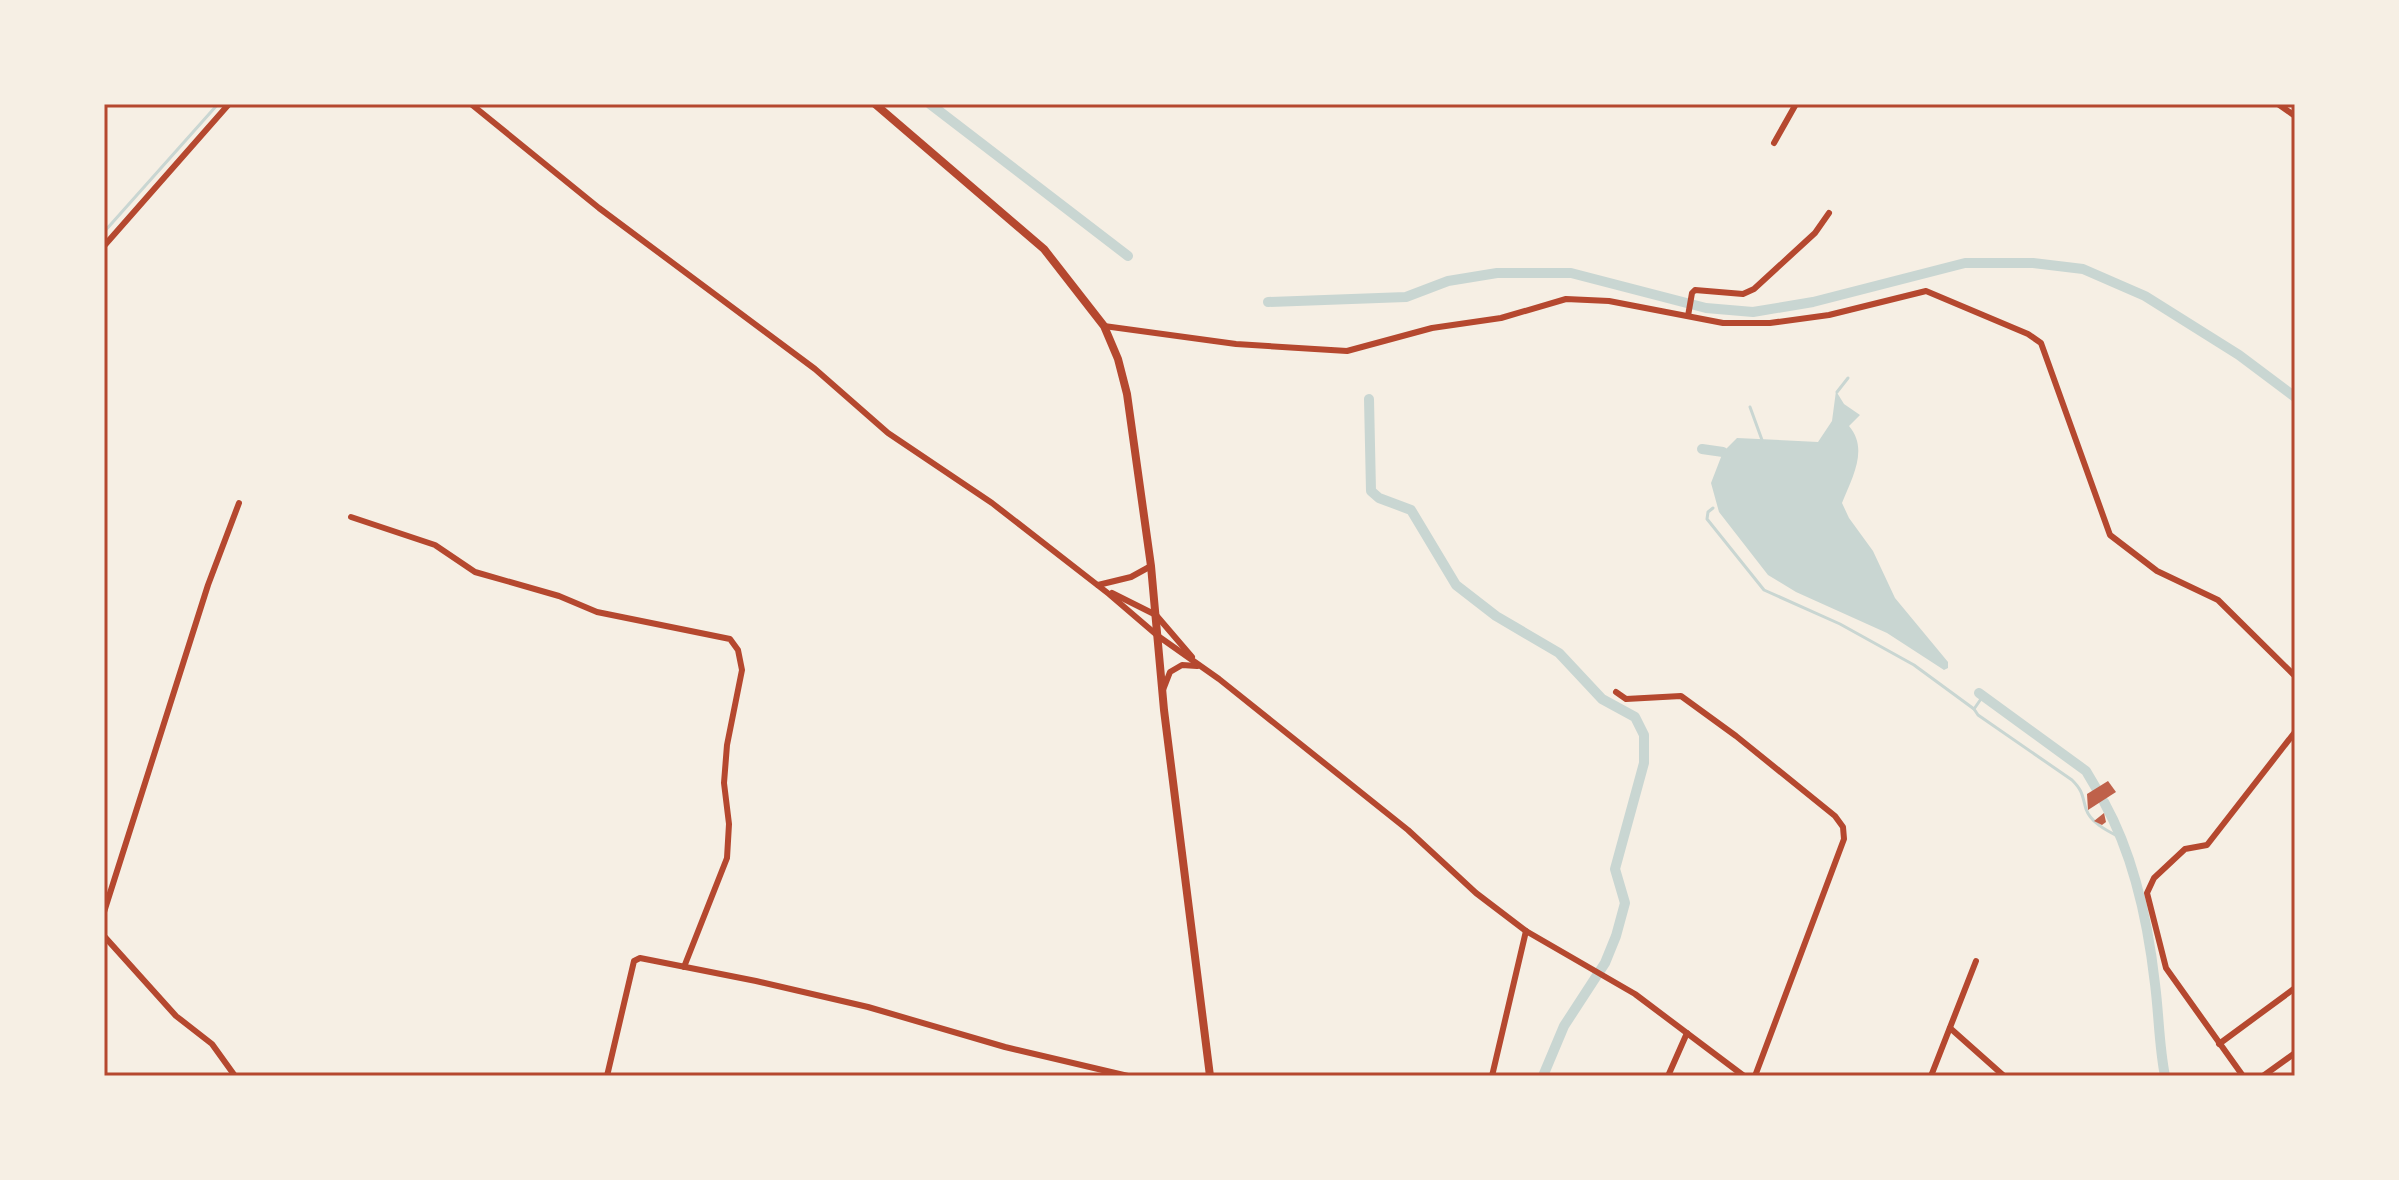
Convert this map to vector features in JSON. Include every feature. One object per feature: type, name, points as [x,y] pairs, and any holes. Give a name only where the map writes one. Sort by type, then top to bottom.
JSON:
[{"type":"main road","points":[[875,104],[1044,249],[1104,326],[1118,359],[1127,394],[1151,566],[1210,1076]]},
{"type":"street","points":[[104,246],[229,104]]},
{"type":"street","points":[[471,104],[599,208],[815,369],[888,433],[992,503],[1098,585],[1158,636],[1408,830],[1476,893],[1526,931],[1604,974],[1739,1074]]},
{"type":"street","points":[[1774,143],[1796,104]]},
{"type":"street","points":[[2278,104],[2295,116]]},
{"type":"street","points":[[1690,315],[1695,290],[1743,294],[1754,289],[1815,233],[1829,213]]},
{"type":"street","points":[[1104,326],[1236,344],[1347,351],[1432,328],[1501,318],[1566,299],[1609,301],[1723,323],[1770,323],[1829,315],[1926,291],[2028,334],[2041,343],[2110,535],[2157,571],[2218,600],[2295,676]]},
{"type":"street","points":[[104,912],[208,585],[239,503]]},
{"type":"street","points":[[351,517],[435,545],[475,572],[559,596],[597,612],[730,639],[738,650],[742,670],[727,745],[724,783],[729,824],[727,858],[684,967]]},
{"type":"street","points":[[1098,585],[1131,577],[1151,566]]},
{"type":"street","points":[[1098,585],[1156,615],[1200,666]]},
{"type":"street","points":[[1163,690],[1170,672],[1182,665],[1200,666]]},
{"type":"street","points":[[1616,692],[1626,699],[1681,696],[1835,816],[1843,827],[1844,839],[1755,1076]]},
{"type":"street","points":[[2243,1076],[2166,968],[2147,893],[2154,878],[2185,849],[2207,845],[2295,732]]},
{"type":"street","points":[[1492,1076],[1526,931]]},
{"type":"street","points":[[104,936],[176,1016],[212,1044],[235,1076]]},
{"type":"street","points":[[607,1076],[634,961],[640,958],[868,1007],[1005,1047],[1128,1076]]},
{"type":"street","points":[[1931,1076],[1976,961]]},
{"type":"street","points":[[2219,1044],[2295,988]]},
{"type":"street","points":[[1950,1028],[2004,1076]]},
{"type":"street","points":[[1668,1076],[1687,1033]]},
{"type":"street","points":[[2263,1076],[2295,1053]]},
{"type":"shaded area","points":[[1836,391],[1844,404],[1860,415],[1849,426],[1858,444],[1858,454],[1854,474],[1842,503],[1873,551],[1895,598],[1948,662],[1948,668],[1944,670],[1887,633],[1796,592],[1768,575],[1719,512],[1711,483],[1723,452],[1737,438],[1818,442],[1832,421]]},
{"type":"building","points":[[2108,781],[2116,792],[2088,810],[2087,794]]},
{"type":"building","points":[[2104,813],[2106,822],[2102,825],[2094,821]]},
{"type":"waterway","points":[[104,232],[218,104]]},
{"type":"waterway","points":[[930,104],[1128,256]]},
{"type":"waterway","points":[[1268,302],[1406,297],[1448,281],[1497,273],[1571,273],[1706,308],[1753,312],[1813,302],[1965,263],[2033,263],[2083,269],[2145,296],[2239,355],[2295,397]]},
{"type":"waterway","points":[[1837,392],[1848,378]]},
{"type":"waterway","points":[[1369,399],[1371,491],[1379,498],[1411,510],[1456,585],[1496,616],[1559,653],[1602,699],[1635,717],[1644,735],[1644,763],[1615,869],[1625,903],[1616,936],[1605,963],[1564,1026],[1543,1076]]},
{"type":"waterway","points":[[1750,407],[1762,440]]},
{"type":"waterway","points":[[1702,449],[1723,452]]},
{"type":"waterway","points":[[1713,508],[1708,512],[1707,519],[1764,590],[1840,624],[1914,665],[1974,709]]},
{"type":"waterway","points":[[1979,693],[2086,771],[2096,788]]},
{"type":"waterway","points":[[1983,696],[1974,709],[1978,715],[2072,780],[2080,790],[2092,819],[2123,839]]},
{"type":"waterway","points":[[2104,802],[2124,844],[2144,913],[2165,1076]]}]
